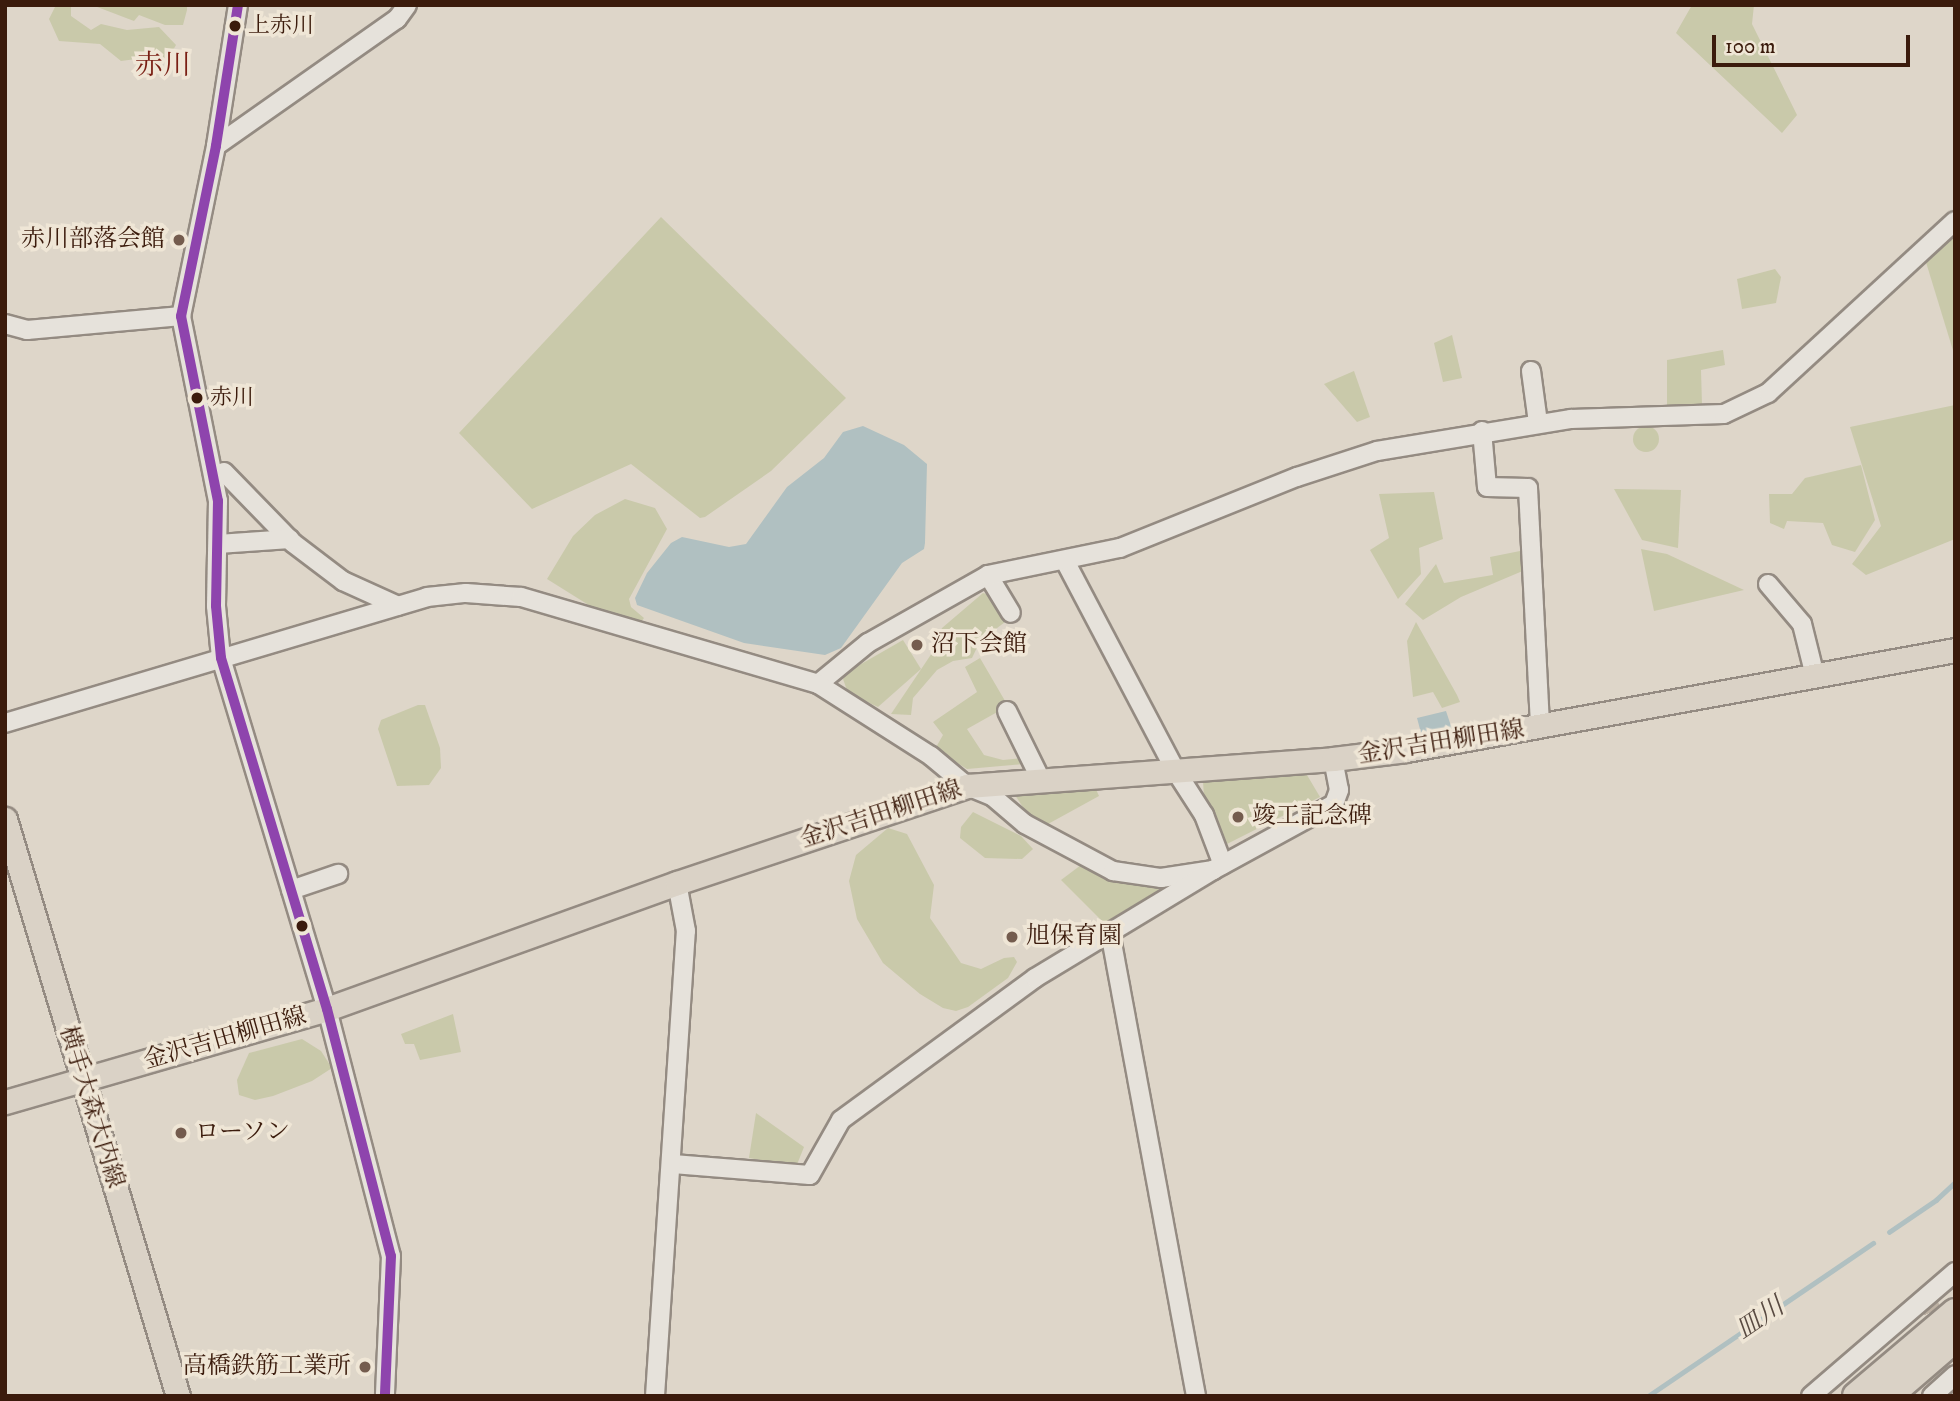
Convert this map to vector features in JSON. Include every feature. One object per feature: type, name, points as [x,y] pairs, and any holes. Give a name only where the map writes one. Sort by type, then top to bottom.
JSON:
[{"type":"highway","points":[[1856,1396],[1955,1312]]},
{"type":"highway","points":[[1889,1396],[1955,1339]]},
{"type":"main road","name":"金沢吉田柳田線","points":[[5,1102],[327,1009],[677,883],[967,786],[1332,759],[1540,727],[1955,650]]},
{"type":"main road","name":"横手大森大内線","points":[[5,819],[178,1396]]},
{"type":"street","points":[[238,5],[216,146],[181,316],[215,475],[218,544],[216,606],[221,658],[327,1009],[391,1255],[385,1396]]},
{"type":"street","points":[[216,146],[397,19],[407,5]]},
{"type":"street","points":[[818,684],[868,643],[988,575],[1065,561],[1157,536],[1288,480],[1377,451],[1538,423],[1724,414],[1768,393],[1955,221]]},
{"type":"street","points":[[5,324],[27,330],[181,316]]},
{"type":"street","points":[[1531,371],[1538,423]]},
{"type":"street","points":[[1482,431],[1487,487],[1528,488],[1540,727]]},
{"type":"street","points":[[215,475],[224,472],[290,540],[343,581],[398,606]]},
{"type":"street","points":[[218,544],[290,540]]},
{"type":"street","points":[[1065,561],[1175,770],[1204,815],[1218,867]]},
{"type":"street","points":[[988,575],[1011,613]]},
{"type":"street","points":[[1768,584],[1802,624],[1815,676]]},
{"type":"street","points":[[5,723],[398,606],[466,593],[521,597],[818,684],[931,756],[967,786],[992,796],[1025,824],[1113,872],[1161,878],[1218,867]]},
{"type":"street","points":[[1007,712],[1041,780]]},
{"type":"street","points":[[673,1164],[810,1175],[841,1120],[1035,978],[1218,867],[1334,804],[1339,790],[1332,759]]},
{"type":"street","points":[[291,890],[338,874]]},
{"type":"street","points":[[655,1396],[673,1164],[686,931],[677,883]]},
{"type":"street","points":[[1110,932],[1196,1396]]},
{"type":"street","points":[[1811,1396],[1955,1272]]},
{"type":"street","points":[[1933,1396],[1955,1375]]},
{"type":"green space","points":[[56,5],[71,5],[71,16],[91,30],[101,24],[127,30],[159,27],[176,45],[166,62],[143,72],[136,59],[121,61],[100,44],[59,41],[49,19]]},
{"type":"green space","points":[[92,5],[187,5],[187,10],[183,25],[165,25],[139,15],[134,21]]},
{"type":"green space","points":[[1692,5],[1754,5],[1752,24],[1797,115],[1782,133],[1676,33]]},
{"type":"green space","points":[[661,217],[846,398],[771,471],[705,517],[700,518],[631,464],[532,509],[459,433]]},
{"type":"green space","points":[[1955,234],[1955,357],[1925,259]]},
{"type":"green space","points":[[1775,269],[1781,277],[1776,303],[1742,309],[1737,279]]},
{"type":"green space","points":[[1452,335],[1462,378],[1443,382],[1434,343]]},
{"type":"green space","points":[[1723,350],[1725,365],[1701,370],[1702,405],[1667,409],[1667,360]]},
{"type":"green space","points":[[1354,371],[1370,417],[1357,422],[1324,384]]},
{"type":"green space","points":[[1955,405],[1955,539],[1866,575],[1852,564],[1881,526],[1850,427]]},
{"type":"green space","points":[[1646,426],[1655,430],[1659,439],[1655,448],[1646,452],[1637,448],[1633,439],[1637,430]]},
{"type":"green space","points":[[1861,465],[1875,520],[1855,552],[1832,545],[1823,523],[1787,521],[1784,529],[1770,523],[1769,494],[1792,494],[1805,478]]},
{"type":"green space","points":[[1614,489],[1681,490],[1678,548],[1642,540]]},
{"type":"green space","points":[[1434,492],[1443,539],[1419,548],[1421,574],[1398,599],[1370,550],[1389,538],[1379,494]]},
{"type":"green space","points":[[625,499],[655,508],[667,529],[629,599],[631,607],[644,618],[641,622],[595,609],[547,579],[573,536],[595,515]]},
{"type":"green space","points":[[1641,549],[1667,554],[1744,590],[1654,611]]},
{"type":"green space","points":[[1525,550],[1525,570],[1461,597],[1423,620],[1405,604],[1436,564],[1444,583],[1493,575],[1490,557]]},
{"type":"green space","points":[[983,593],[993,596],[1005,613],[1005,622],[980,641],[972,658],[953,661],[937,670],[913,698],[911,715],[891,714],[934,650],[942,628]]},
{"type":"green space","points":[[1416,622],[1460,702],[1442,708],[1433,692],[1413,697],[1407,641]]},
{"type":"green space","points":[[903,640],[921,669],[878,707],[848,693],[843,679],[849,671]]},
{"type":"green space","points":[[980,658],[1008,706],[967,729],[984,755],[1003,760],[1023,758],[1023,764],[967,769],[935,749],[943,735],[933,722],[977,692],[965,667]]},
{"type":"green space","points":[[418,705],[425,705],[440,748],[441,768],[429,785],[397,786],[378,729],[381,720]]},
{"type":"green space","points":[[1307,775],[1320,797],[1227,844],[1204,797],[1203,781]]},
{"type":"green space","points":[[1094,785],[1099,796],[1048,824],[1026,812],[1013,792]]},
{"type":"green space","points":[[973,812],[1021,836],[1033,849],[1022,859],[985,858],[960,838],[961,827]]},
{"type":"green space","points":[[888,828],[907,834],[934,885],[930,918],[961,963],[981,969],[1004,958],[1014,957],[1017,962],[1008,978],[968,1007],[956,1011],[943,1008],[920,994],[883,963],[857,919],[849,881],[856,855]]},
{"type":"green space","points":[[1081,865],[1158,886],[1159,890],[1104,923],[1061,880]]},
{"type":"green space","points":[[453,1014],[461,1052],[420,1060],[414,1044],[405,1044],[401,1034]]},
{"type":"green space","points":[[302,1039],[321,1051],[332,1068],[312,1081],[273,1096],[255,1100],[239,1095],[237,1080],[249,1053]]},
{"type":"green space","points":[[756,1113],[804,1147],[796,1167],[749,1158]]},
{"type":"shaded area","points":[[863,426],[904,445],[927,464],[925,543],[924,549],[902,563],[841,648],[825,655],[744,643],[637,605],[635,598],[647,573],[671,543],[682,537],[729,547],[746,544],[787,487],[824,458],[843,432]]},
{"type":"shaded area","points":[[1446,711],[1452,729],[1421,733],[1417,718]]},
{"type":"waterway","name":"皿川","points":[[1889,1232],[1936,1200],[1955,1182]]},
{"type":"waterway","name":"皿川","points":[[1648,1396],[1873,1243]]},
{"type":"tunnel","points":[[1925,1295],[1955,1361]]},
{"type":"transit line","points":[[238,5],[216,146],[181,316],[218,501],[216,606],[221,658],[327,1009],[391,1256],[385,1396]]},
{"type":"place","name":"上赤川","points":[[235,26]]},
{"type":"place","name":"赤川部落会館","points":[[179,240]]},
{"type":"place","name":"赤川","points":[[197,398]]},
{"type":"place","name":"沼下会館","points":[[917,645]]},
{"type":"place","name":"竣工記念碑","points":[[1238,817]]},
{"type":"place","name":"旭保育園","points":[[1012,937]]},
{"type":"place","name":"ローソン","points":[[181,1133]]},
{"type":"place","name":"高橋鉄筋工業所","points":[[365,1367]]},
{"type":"district","name":"赤川","points":[[163,66]]}]
